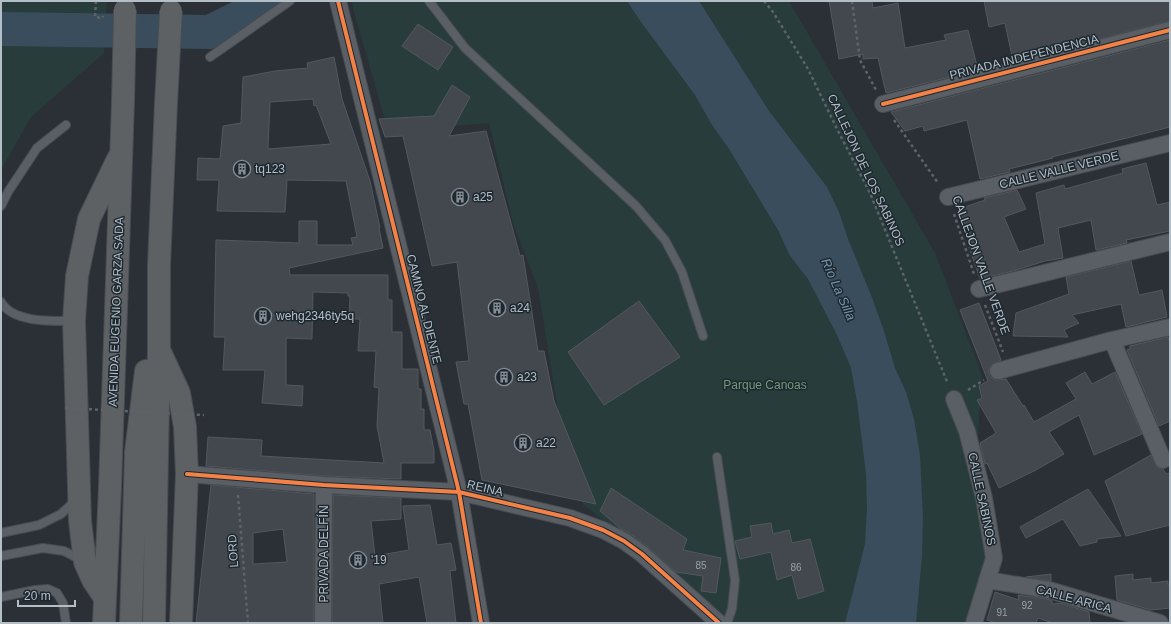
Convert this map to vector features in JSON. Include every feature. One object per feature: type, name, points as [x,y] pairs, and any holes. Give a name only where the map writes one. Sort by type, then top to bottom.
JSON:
[{"type":"highway","points":[[154,623],[158,265],[171,6]]},
{"type":"highway","name":"AVENIDA EUGENIO GARZA SADA","points":[[104,623],[122,152],[123,102],[118,8]]},
{"type":"highway","points":[[105,598],[93,580],[85,562],[80,521],[74,321],[77,276],[89,219],[122,152]]},
{"type":"highway","points":[[131,623],[136,452],[158,265]]},
{"type":"highway","points":[[158,347],[179,393],[185,427],[187,474],[181,623]]},
{"type":"street","name":"CAMINO AL DIENTE","points":[[338,1],[459,492],[481,623]]},
{"type":"street","name":"PRIVADA INDEPENDENCIA","points":[[883,104],[1170,30]]},
{"type":"street","name":"CALLE VALLE VERDE","points":[[948,197],[1170,143]]},
{"type":"street","points":[[979,289],[1170,242]]},
{"type":"street","points":[[1004,369],[1112,340],[1170,327]]},
{"type":"street","points":[[1112,340],[1163,460]]},
{"type":"street","name":"CALLE SABINOS","points":[[954,399],[967,431],[984,498],[994,558],[974,623]]},
{"type":"street","name":"REINA","points":[[187,474],[324,485],[459,492],[570,518],[603,530],[624,541],[642,554],[719,623]]},
{"type":"street","name":"PRIVADA DELFÍN","points":[[323,623],[324,485]]},
{"type":"street","name":"CALLE ARICA","points":[[988,580],[1049,590],[1160,623]]},
{"type":"lane","points":[[210,57],[290,1]]},
{"type":"lane","points":[[429,1],[465,48],[636,206],[664,240],[682,272],[704,336]]},
{"type":"lane","points":[[1,206],[8,192],[37,148],[66,125]]},
{"type":"lane","points":[[2,304],[17,316],[43,321],[74,321]]},
{"type":"lane","points":[[717,457],[735,580],[732,609],[728,623]]},
{"type":"lane","points":[[1,533],[39,524],[60,514],[79,496]]},
{"type":"lane","points":[[1,556],[43,548],[64,551],[85,562]]},
{"type":"lane","points":[[1,597],[48,589],[57,593],[62,603],[66,623]]},
{"type":"path","points":[[96,1],[95,17],[102,18],[118,8]]},
{"type":"path","points":[[954,399],[1004,369]]},
{"type":"path","points":[[65,408],[204,416]]},
{"type":"green space","points":[[1,1],[107,1],[104,53],[31,117],[1,170]]},
{"type":"green space","name":"Parque Canoas","points":[[351,1],[789,1],[935,253],[982,375],[977,451],[986,561],[965,623],[730,623],[718,615],[583,504],[559,416],[538,288],[513,223],[489,123],[388,131]]},
{"type":"water","name":"Río La Silla","points":[[627,1],[699,1],[769,111],[827,187],[839,212],[883,328],[895,368],[906,392],[914,419],[920,455],[923,518],[922,555],[916,623],[845,623],[865,544],[867,508],[866,474],[857,401],[851,368],[837,335],[808,279],[790,256],[778,230],[729,149],[712,125],[695,95]]},
{"type":"building","points":[[829,1],[872,1],[873,8],[898,3],[905,48],[946,40],[944,35],[968,30],[978,70],[886,93],[878,58],[863,59],[863,54],[839,59]]},
{"type":"building","points":[[984,1],[1170,1],[1170,21],[1013,61],[1005,23],[989,27]]},
{"type":"building","points":[[418,24],[453,47],[438,70],[402,46]]},
{"type":"building","points":[[1170,40],[1170,127],[1009,169],[1010,172],[980,179],[967,120],[924,131],[923,126],[905,131],[891,112]]},
{"type":"building","points":[[334,57],[342,99],[370,181],[383,248],[289,268],[290,275],[388,275],[388,300],[392,300],[392,332],[402,332],[402,369],[418,369],[418,389],[421,389],[421,409],[424,409],[424,430],[430,430],[434,450],[434,463],[401,463],[401,479],[325,476],[206,466],[208,437],[262,440],[261,456],[384,463],[377,426],[379,388],[374,387],[376,351],[358,351],[360,319],[349,319],[350,296],[348,296],[348,293],[313,292],[312,339],[286,338],[286,385],[303,386],[302,406],[262,403],[265,370],[223,370],[225,337],[214,337],[216,240],[299,243],[299,221],[317,221],[317,245],[353,245],[351,238],[357,237],[346,181],[287,180],[285,212],[217,211],[219,180],[197,180],[198,158],[220,159],[223,126],[241,123],[243,77],[275,71],[308,68],[307,63]],"holes":[[[313,99],[314,106],[316,105],[331,144],[268,149],[270,102]]]},
{"type":"building","points":[[452,85],[470,97],[449,136],[486,131],[520,256],[523,255],[538,351],[544,351],[554,401],[596,504],[482,480],[468,404],[464,404],[456,362],[469,361],[457,262],[432,266],[403,136],[385,137],[379,119],[434,116]]},
{"type":"building","points":[[1146,163],[1157,205],[1170,202],[1170,231],[1126,240],[1127,243],[1096,250],[1091,220],[1058,228],[1063,258],[1045,261],[980,279],[969,247],[973,246],[959,209],[985,200],[984,198],[1017,190],[1026,209],[1004,217],[1019,252],[1045,244],[1036,193],[1064,185],[1065,189],[1123,173],[1122,169]]},
{"type":"building","points":[[1131,261],[1139,295],[1162,290],[1167,317],[1126,327],[1121,304],[1072,315],[1079,323],[1064,330],[1068,337],[1013,336],[1016,313],[1069,294],[1066,277]]},
{"type":"building","points":[[639,301],[680,357],[604,405],[568,352]]},
{"type":"building","points":[[979,303],[1001,360],[991,365],[989,374],[995,380],[1006,379],[1034,422],[1076,399],[1066,383],[1085,372],[1092,384],[1115,372],[1142,434],[1094,455],[1079,415],[1049,432],[1064,454],[999,488],[987,463],[985,464],[980,443],[996,433],[977,400],[982,398],[979,386],[988,381],[960,310]]},
{"type":"building","points":[[1168,337],[1170,343],[1170,421],[1159,426],[1127,350],[1130,349],[1130,346]]},
{"type":"building","points":[[1151,455],[1157,467],[1163,469],[1166,474],[1170,473],[1170,525],[1126,536],[1105,481]]},
{"type":"building","points":[[211,485],[314,494],[314,623],[196,623]],"holes":[[[283,529],[287,562],[253,564],[253,533]]]},
{"type":"building","points":[[611,488],[687,539],[683,550],[721,558],[716,593],[701,591],[703,576],[676,572],[648,547],[621,529],[600,511]]},
{"type":"building","points":[[1088,489],[1121,536],[1097,539],[1097,542],[1080,546],[1063,519],[1026,538],[1020,527]]},
{"type":"building","points":[[333,495],[401,498],[401,519],[371,521],[375,556],[409,550],[403,506],[430,505],[437,545],[451,543],[456,570],[450,571],[456,623],[427,623],[419,577],[379,584],[383,623],[332,623]]},
{"type":"building","points":[[771,523],[773,534],[789,530],[792,543],[810,539],[824,591],[798,599],[792,575],[777,580],[771,552],[740,559],[735,541],[752,537],[750,526]]},
{"type":"building","points":[[1051,574],[1051,581],[1026,577]]},
{"type":"building","points":[[1133,574],[1133,580],[1151,578],[1151,583],[1168,581],[1168,585],[1170,585],[1170,608],[1151,610],[1117,600],[1115,576]]},
{"type":"building","points":[[995,592],[1019,600],[1018,595],[1047,599],[1052,601],[1052,604],[1060,603],[1089,612],[1090,623],[1053,623],[1038,618],[1036,623],[996,623],[987,620]]},
{"type":"waterway","points":[[1,29],[210,32],[260,7],[266,1]]},
{"type":"cycle path","points":[[338,1],[459,492],[481,623]]},
{"type":"cycle path","points":[[883,104],[1170,30]]},
{"type":"cycle path","points":[[187,474],[324,485],[459,492],[570,518],[603,530],[624,541],[642,554],[719,623]]},
{"type":"place","name":"tq123","points":[[242,169]]},
{"type":"place","name":"a25","points":[[460,197]]},
{"type":"place","name":"a24","points":[[497,308]]},
{"type":"place","name":"wehg2346ty5q","points":[[263,316]]},
{"type":"place","name":"a23","points":[[504,377]]},
{"type":"place","name":"a22","points":[[523,443]]},
{"type":"place","name":"'19","points":[[358,560]]}]
